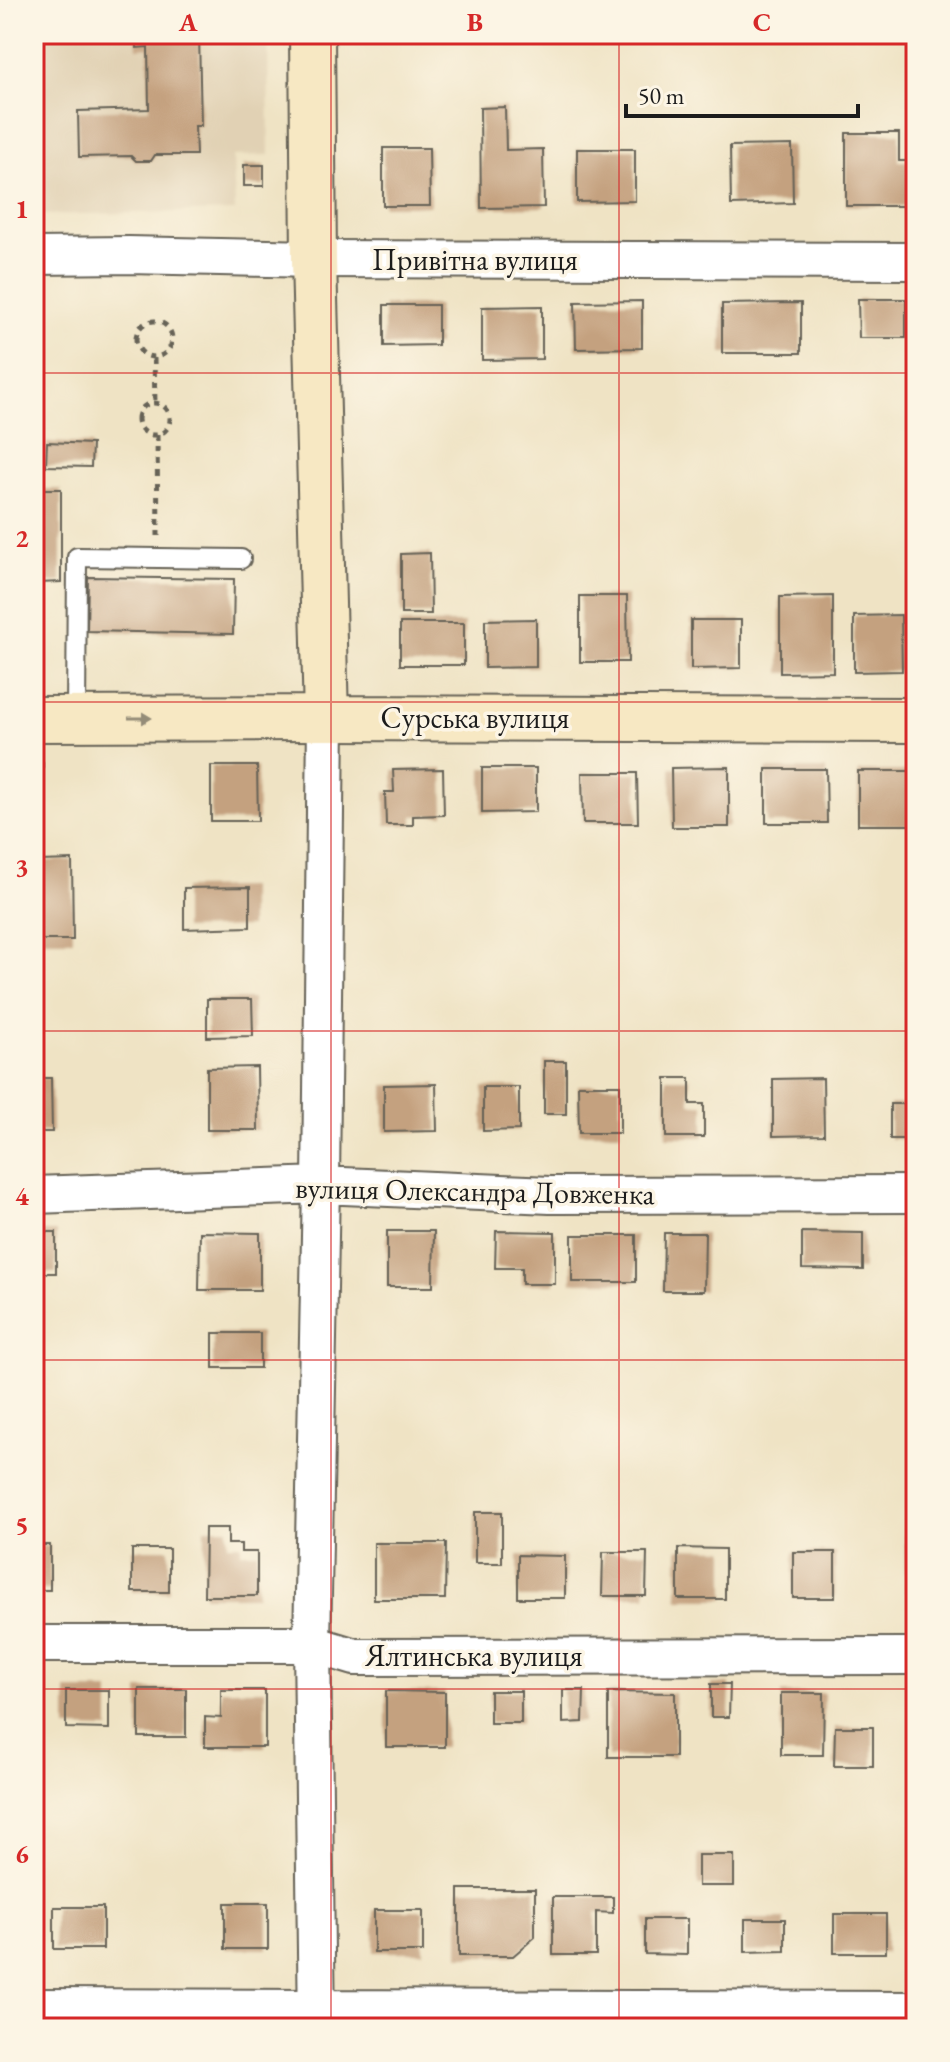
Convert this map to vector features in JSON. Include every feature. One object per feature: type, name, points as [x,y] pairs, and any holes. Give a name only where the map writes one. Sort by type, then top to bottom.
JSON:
[{"type":"street","points":[[312,34],[314,259],[326,718],[312,1644],[317,2018]]},
{"type":"street","name":"Привітна вулиця","points":[[34,256],[916,261]]},
{"type":"street","name":"Сурська вулиця","points":[[55,719],[916,720]]},
{"type":"street","name":"вулиця Олександра Довженка","points":[[34,1195],[321,1185],[550,1195],[916,1194]]},
{"type":"street","name":"Ялтинська вулиця","points":[[34,1644],[312,1644],[355,1657],[916,1656]]},
{"type":"street","points":[[34,2007],[317,2018],[916,2010]]},
{"type":"lane","points":[[55,719],[77,557],[241,559]]},
{"type":"path","points":[[153,320],[164,323],[171,332],[172,343],[166,354],[154,358],[143,354],[136,346],[135,334],[142,324],[153,320]]},
{"type":"path","points":[[154,358],[155,403]]},
{"type":"path","points":[[155,403],[163,405],[170,413],[170,423],[165,432],[145,434],[138,426],[138,415],[143,407],[155,403]]},
{"type":"path","points":[[157,435],[158,557]]},
{"type":"shaded area","points":[[34,34],[268,34],[269,155],[233,156],[235,211],[34,215]]},
{"type":"building","points":[[136,34],[199,34],[201,126],[195,126],[196,155],[155,155],[151,161],[136,161],[131,156],[79,157],[78,111],[149,109],[148,47],[137,48]]},
{"type":"building","points":[[505,107],[506,150],[543,149],[544,207],[481,208],[480,108]]},
{"type":"building","points":[[846,133],[899,133],[899,161],[916,161],[916,206],[846,206]]},
{"type":"building","points":[[792,145],[793,203],[731,205],[730,146]]},
{"type":"building","points":[[383,148],[429,148],[430,206],[383,206]]},
{"type":"building","points":[[577,149],[635,149],[635,201],[577,202]]},
{"type":"building","points":[[244,165],[264,165],[264,186],[244,186]]},
{"type":"building","points":[[858,299],[906,299],[906,338],[859,338]]},
{"type":"building","points":[[642,301],[642,348],[576,349],[575,302]]},
{"type":"building","points":[[801,303],[801,353],[722,353],[722,304]]},
{"type":"building","points":[[384,305],[438,305],[438,345],[384,346]]},
{"type":"building","points":[[542,306],[542,359],[482,360],[482,307]]},
{"type":"building","points":[[34,440],[39,440],[38,486],[34,486]]},
{"type":"building","points":[[47,442],[92,444],[91,467],[46,466]]},
{"type":"building","points":[[39,489],[61,489],[61,582],[39,583]]},
{"type":"building","points":[[430,553],[431,614],[401,614],[401,554]]},
{"type":"building","points":[[88,577],[234,579],[233,634],[87,631]]},
{"type":"building","points":[[580,596],[627,596],[628,662],[580,662]]},
{"type":"building","points":[[833,596],[833,672],[780,673],[780,597]]},
{"type":"building","points":[[901,615],[902,671],[854,672],[854,616]]},
{"type":"building","points":[[536,619],[536,667],[485,668],[485,620]]},
{"type":"building","points":[[691,620],[741,620],[741,668],[691,669]]},
{"type":"building","points":[[400,623],[464,623],[464,665],[400,665]]},
{"type":"building","points":[[34,763],[43,763],[43,833],[34,833]]},
{"type":"building","points":[[211,766],[257,766],[258,821],[211,821]]},
{"type":"building","points":[[729,767],[729,827],[672,827],[671,768]]},
{"type":"building","points":[[482,768],[536,768],[536,812],[482,813]]},
{"type":"building","points":[[443,769],[444,815],[413,816],[413,825],[386,825],[385,792],[394,792],[393,770]]},
{"type":"building","points":[[766,769],[826,769],[827,823],[766,823]]},
{"type":"building","points":[[858,771],[914,771],[914,825],[858,825]]},
{"type":"building","points":[[582,773],[637,773],[638,823],[583,823]]},
{"type":"building","points":[[72,860],[73,940],[39,940],[39,861]]},
{"type":"building","points":[[250,887],[250,927],[184,929],[184,888]]},
{"type":"building","points":[[207,999],[252,999],[253,1036],[207,1037]]},
{"type":"building","points":[[544,1061],[566,1061],[566,1114],[544,1114]]},
{"type":"building","points":[[257,1067],[258,1130],[207,1130],[207,1068]]},
{"type":"building","points":[[34,1078],[51,1078],[52,1132],[34,1132]]},
{"type":"building","points":[[666,1078],[690,1078],[690,1104],[704,1104],[704,1137],[666,1137]]},
{"type":"building","points":[[823,1078],[824,1135],[773,1136],[773,1079]]},
{"type":"building","points":[[436,1084],[437,1131],[384,1132],[384,1085]]},
{"type":"building","points":[[578,1085],[620,1085],[620,1133],[579,1133]]},
{"type":"building","points":[[483,1087],[519,1087],[519,1130],[483,1131]]},
{"type":"building","points":[[890,1104],[916,1104],[916,1139],[890,1139]]},
{"type":"building","points":[[387,1231],[434,1231],[433,1287],[387,1287]]},
{"type":"building","points":[[496,1231],[555,1232],[555,1284],[522,1284],[522,1268],[495,1268]]},
{"type":"building","points":[[34,1232],[56,1232],[56,1273],[34,1273]]},
{"type":"building","points":[[200,1232],[260,1233],[260,1290],[199,1290]]},
{"type":"building","points":[[802,1232],[863,1233],[863,1270],[802,1269]]},
{"type":"building","points":[[664,1233],[705,1233],[704,1291],[663,1291]]},
{"type":"building","points":[[572,1235],[636,1235],[636,1282],[572,1282]]},
{"type":"building","points":[[213,1333],[260,1333],[260,1368],[213,1368]]},
{"type":"building","points":[[475,1512],[502,1512],[502,1563],[475,1563]]},
{"type":"building","points":[[905,1526],[916,1526],[916,1593],[905,1593]]},
{"type":"building","points":[[205,1528],[228,1528],[228,1544],[241,1544],[241,1552],[257,1552],[257,1596],[204,1596]]},
{"type":"building","points":[[374,1543],[446,1543],[445,1599],[374,1599]]},
{"type":"building","points":[[34,1545],[50,1545],[50,1590],[34,1590]]},
{"type":"building","points":[[678,1548],[725,1549],[725,1599],[678,1599]]},
{"type":"building","points":[[132,1549],[169,1549],[169,1592],[132,1592]]},
{"type":"building","points":[[603,1552],[647,1552],[646,1596],[602,1596]]},
{"type":"building","points":[[793,1552],[835,1552],[835,1598],[793,1598]]},
{"type":"building","points":[[518,1555],[565,1556],[565,1598],[518,1598]]},
{"type":"building","points":[[711,1684],[730,1684],[729,1717],[711,1717]]},
{"type":"building","points":[[139,1689],[186,1689],[186,1737],[139,1737]]},
{"type":"building","points":[[66,1690],[109,1690],[109,1729],[66,1728]]},
{"type":"building","points":[[221,1690],[265,1690],[265,1747],[205,1747],[205,1717],[221,1718]]},
{"type":"building","points":[[563,1690],[584,1690],[583,1722],[563,1723]]},
{"type":"building","points":[[386,1691],[445,1692],[445,1747],[386,1747]]},
{"type":"building","points":[[490,1691],[521,1691],[521,1723],[490,1723]]},
{"type":"building","points":[[608,1692],[675,1693],[675,1757],[608,1757]]},
{"type":"building","points":[[781,1693],[824,1693],[823,1755],[781,1755]]},
{"type":"building","points":[[835,1727],[873,1727],[873,1766],[834,1766]]},
{"type":"building","points":[[698,1855],[734,1855],[734,1886],[698,1886]]},
{"type":"building","points":[[459,1889],[535,1889],[535,1937],[513,1956],[459,1956]]},
{"type":"building","points":[[553,1897],[613,1897],[613,1913],[596,1912],[596,1955],[553,1955]]},
{"type":"building","points":[[225,1903],[268,1903],[268,1949],[225,1949]]},
{"type":"building","points":[[54,1907],[103,1907],[103,1949],[54,1949]]},
{"type":"building","points":[[374,1910],[423,1910],[423,1952],[374,1952]]},
{"type":"building","points":[[834,1914],[886,1914],[886,1953],[834,1953]]},
{"type":"building","points":[[645,1919],[687,1919],[687,1955],[645,1954]]},
{"type":"building","points":[[745,1919],[785,1919],[785,1951],[745,1952]]}]
